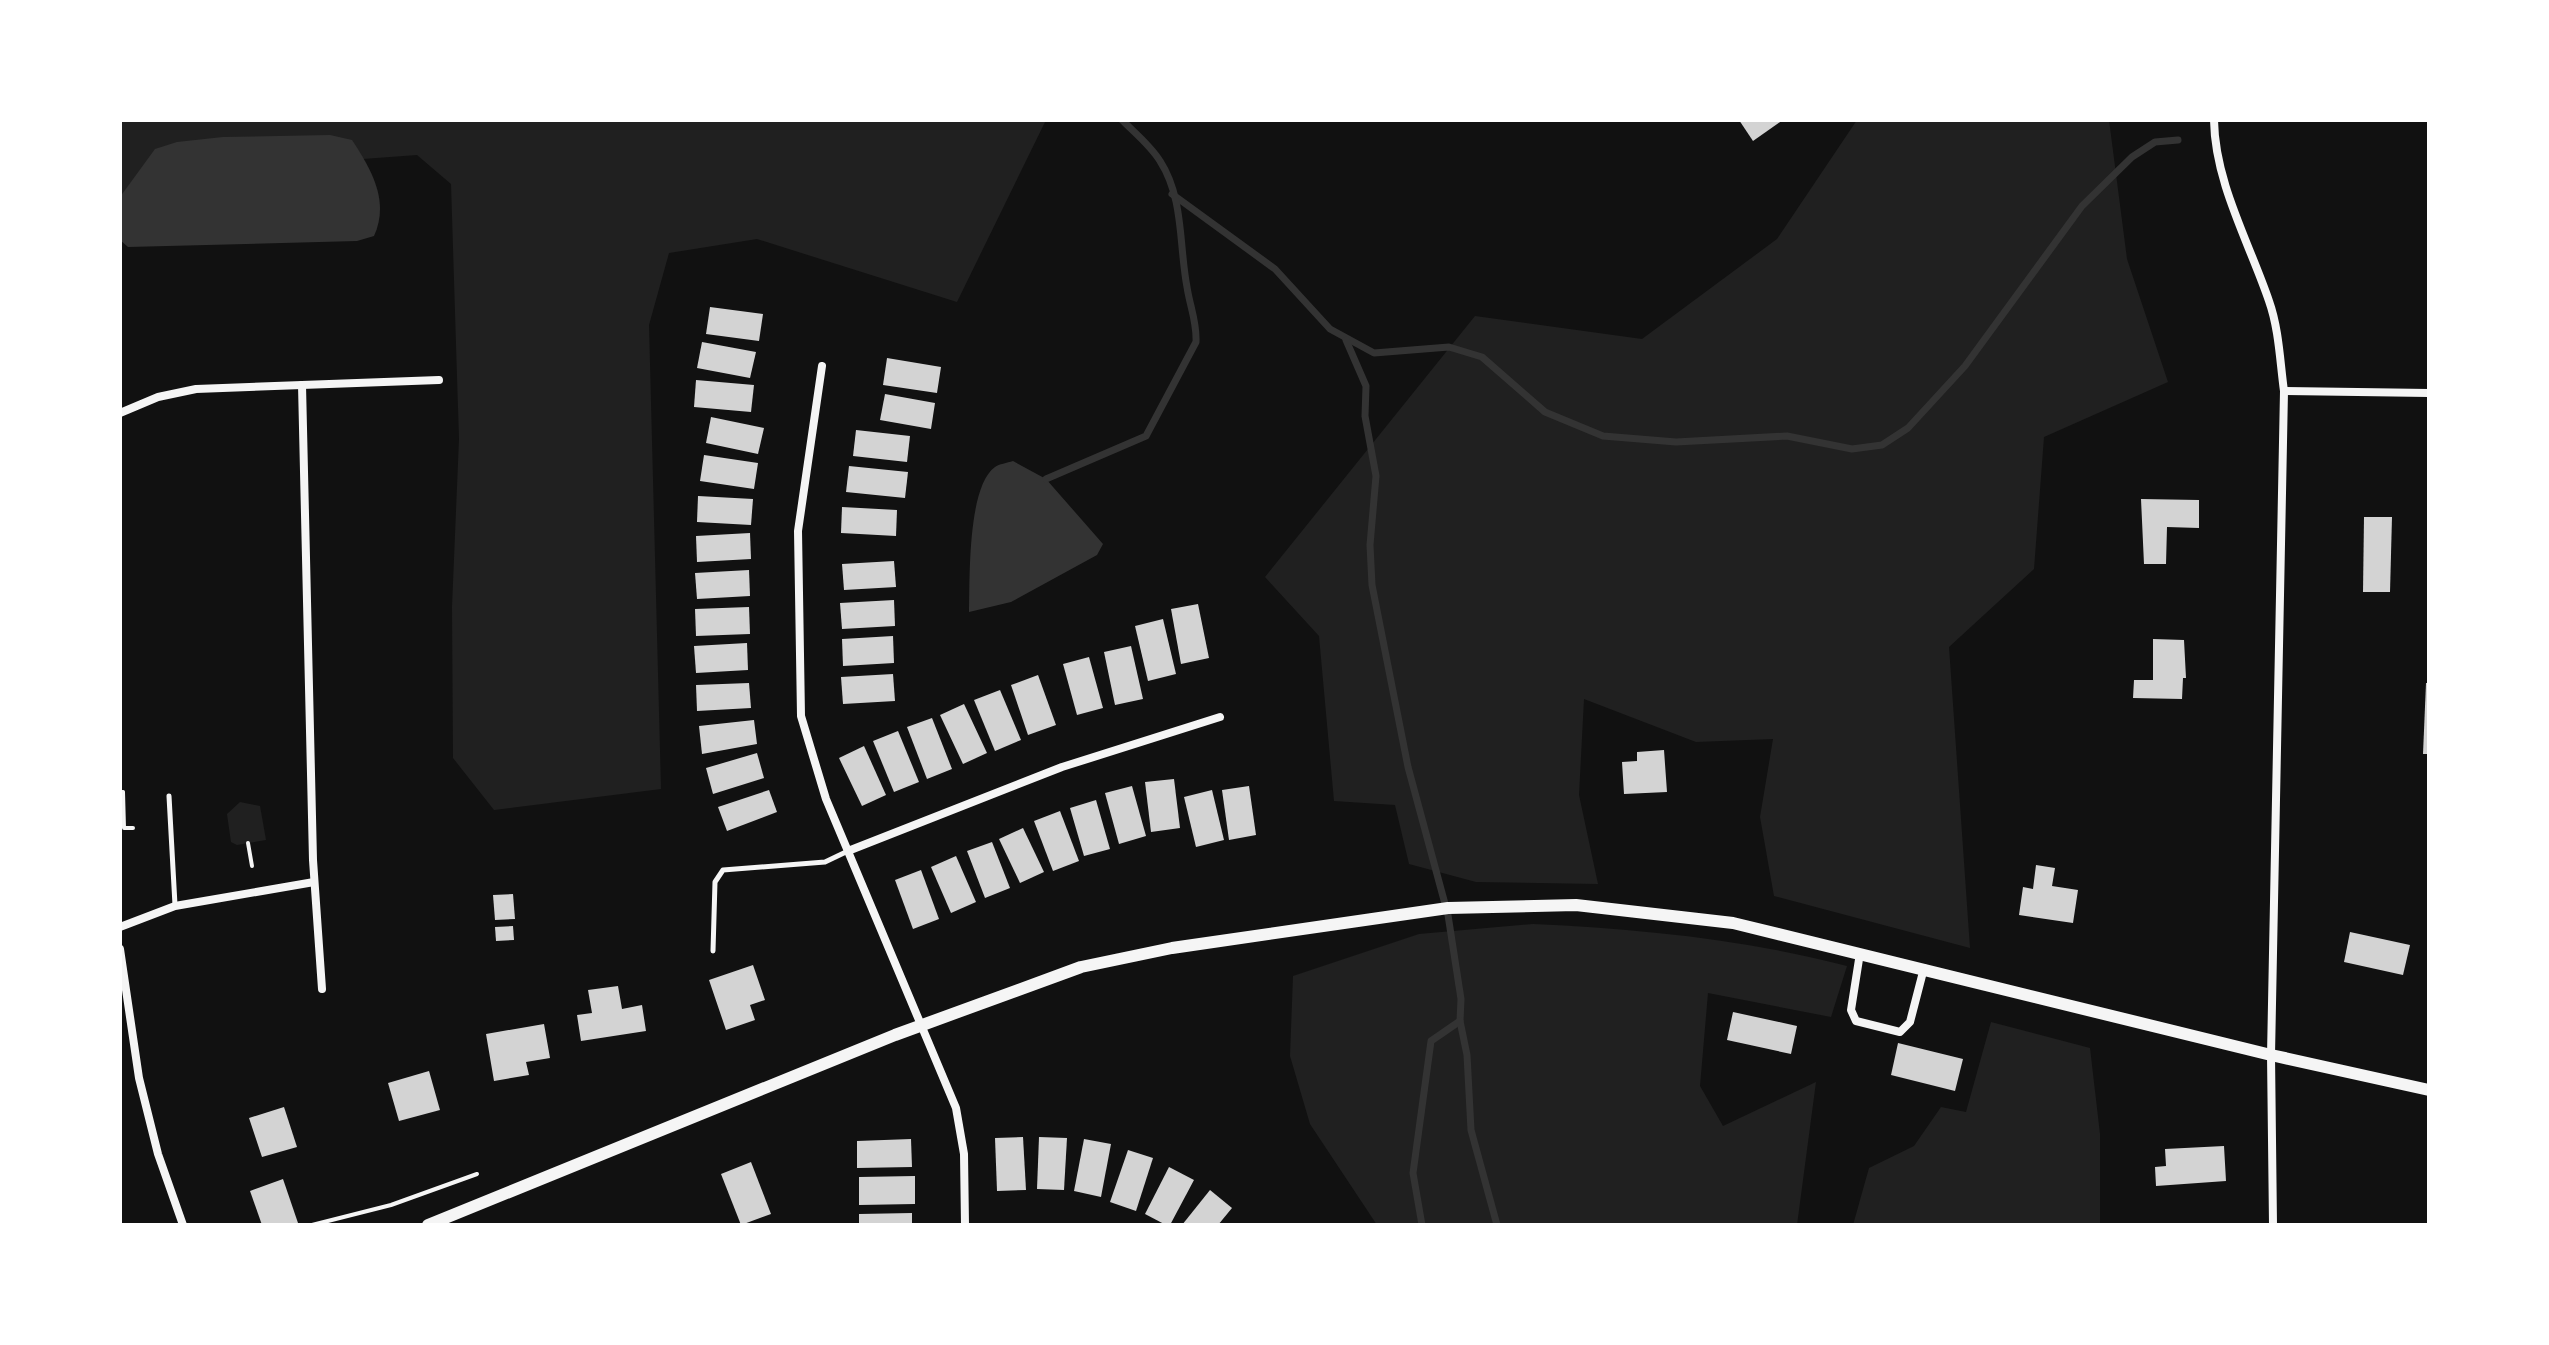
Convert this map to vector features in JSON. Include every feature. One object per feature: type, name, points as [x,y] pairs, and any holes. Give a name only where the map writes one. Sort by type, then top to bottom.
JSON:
[{"type":"street","points":[[2214,120],[2222,174],[2271,305],[2284,391],[2271,1055],[2273,1225]]},
{"type":"street","points":[[822,366],[798,531],[800,702],[812,758],[956,1108],[964,1154],[965,1225]]},
{"type":"street","points":[[120,413],[158,397],[196,389],[439,380]]},
{"type":"street","points":[[302,385],[314,882],[322,989]]},
{"type":"street","points":[[2284,391],[2429,393]]},
{"type":"street","points":[[848,851],[1062,767],[1220,717]]},
{"type":"street","points":[[120,927],[175,906],[314,882]]},
{"type":"street","points":[[428,1225],[923,1024],[1081,967],[1129,955],[1448,908],[1576,905],[1656,911],[1733,923],[2271,1055],[2429,1090]]},
{"type":"street","points":[[120,949],[139,1078],[158,1154],[183,1225]]},
{"type":"street","points":[[1860,952],[1851,1010],[1856,1021],[1900,1032],[1910,1022],[1924,968]]},
{"type":"lane","points":[[169,796],[175,906]]},
{"type":"lane","points":[[713,951],[715,882],[723,870],[825,862],[848,851]]},
{"type":"path","points":[[120,793],[123,792],[124,828],[133,828]]},
{"type":"path","points":[[248,843],[252,866]]},
{"type":"path","points":[[312,1225],[391,1205],[477,1174]]},
{"type":"shaded area","points":[[120,120],[1046,120],[957,302],[757,239],[669,253],[649,325],[661,789],[494,810],[453,758],[452,607],[459,439],[451,184],[417,155],[198,171],[120,205]]},
{"type":"shaded area","points":[[1857,120],[2109,120],[2127,259],[2168,382],[2044,437],[2034,569],[1949,647],[1970,948],[1774,896],[1760,817],[1773,739],[1696,742],[1584,699],[1579,795],[1598,884],[1476,882],[1409,864],[1395,805],[1334,801],[1319,636],[1265,577],[1475,316],[1642,339],[1777,239]]},
{"type":"shaded area","points":[[330,135],[352,140],[372,174],[380,210],[374,236],[357,241],[128,247],[120,240],[120,197],[155,149],[177,142],[223,137]]},
{"type":"shaded area","points":[[1013,461],[1046,479],[1103,544],[1097,555],[1011,602],[969,612],[970,558],[979,494],[995,467]]},
{"type":"shaded area","points":[[240,802],[260,806],[266,840],[237,845],[231,842],[227,814]]},
{"type":"shaded area","points":[[1533,924],[1691,937],[1769,949],[1847,966],[1831,1017],[1708,993],[1700,1086],[1723,1126],[1816,1082],[1797,1225],[1377,1225],[1310,1124],[1290,1056],[1293,976],[1419,934]]},
{"type":"shaded area","points":[[1991,1022],[2090,1048],[2100,1134],[2100,1225],[1853,1225],[1869,1168],[1914,1146],[1941,1107],[1966,1112]]},
{"type":"building","points":[[1739,120],[1783,120],[1753,141]]},
{"type":"building","points":[[710,307],[763,314],[759,341],[706,334]]},
{"type":"building","points":[[702,342],[756,352],[750,378],[697,368]]},
{"type":"building","points":[[887,358],[941,367],[937,393],[883,385]]},
{"type":"building","points":[[696,380],[754,385],[751,412],[694,407]]},
{"type":"building","points":[[885,394],[935,403],[931,429],[880,420]]},
{"type":"building","points":[[711,417],[764,428],[758,454],[706,443]]},
{"type":"building","points":[[856,430],[910,436],[907,462],[853,456]]},
{"type":"building","points":[[704,455],[758,463],[754,489],[700,481]]},
{"type":"building","points":[[849,466],[908,472],[905,498],[846,492]]},
{"type":"building","points":[[698,496],[753,499],[751,525],[697,522]]},
{"type":"building","points":[[2141,499],[2199,500],[2199,528],[2167,527],[2166,564],[2144,564]]},
{"type":"building","points":[[842,507],[897,510],[896,536],[841,533]]},
{"type":"building","points":[[2364,517],[2392,517],[2390,592],[2363,592]]},
{"type":"building","points":[[750,533],[751,559],[697,562],[696,536]]},
{"type":"building","points":[[894,561],[896,587],[844,590],[842,564]]},
{"type":"building","points":[[749,570],[750,596],[697,599],[695,573]]},
{"type":"building","points":[[894,600],[895,626],[842,629],[840,603]]},
{"type":"building","points":[[1198,604],[1209,658],[1181,664],[1171,609]]},
{"type":"building","points":[[749,607],[750,634],[696,636],[695,609]]},
{"type":"building","points":[[1163,619],[1176,674],[1148,681],[1135,626]]},
{"type":"building","points":[[893,636],[894,663],[843,666],[842,639]]},
{"type":"building","points":[[2153,639],[2184,640],[2186,678],[2183,678],[2182,699],[2133,698],[2134,680],[2153,680]]},
{"type":"building","points":[[747,643],[748,670],[696,673],[694,646]]},
{"type":"building","points":[[1131,646],[1143,699],[1115,705],[1104,652]]},
{"type":"building","points":[[1089,657],[1103,708],[1077,715],[1063,664]]},
{"type":"building","points":[[893,674],[895,701],[843,704],[841,677]]},
{"type":"building","points":[[1038,675],[1056,725],[1028,735],[1011,685]]},
{"type":"building","points":[[749,683],[751,708],[697,711],[696,685]]},
{"type":"building","points":[[2426,683],[2429,683],[2429,754],[2423,754]]},
{"type":"building","points":[[1000,690],[1021,740],[995,751],[974,700]]},
{"type":"building","points":[[964,704],[987,753],[963,764],[940,715]]},
{"type":"building","points":[[932,718],[952,769],[927,779],[907,727]]},
{"type":"building","points":[[754,720],[757,744],[702,754],[699,726]]},
{"type":"building","points":[[898,731],[919,782],[894,792],[873,741]]},
{"type":"building","points":[[864,746],[886,795],[862,806],[839,758]]},
{"type":"building","points":[[1664,750],[1667,792],[1624,794],[1622,762],[1637,761],[1637,752]]},
{"type":"building","points":[[757,753],[764,778],[713,794],[706,768]]},
{"type":"building","points":[[1174,779],[1180,828],[1151,832],[1145,782]]},
{"type":"building","points":[[1132,786],[1146,836],[1119,844],[1105,793]]},
{"type":"building","points":[[1249,786],[1256,835],[1229,840],[1222,790]]},
{"type":"building","points":[[769,790],[777,812],[727,831],[718,807]]},
{"type":"building","points":[[1212,790],[1224,840],[1196,847],[1184,797]]},
{"type":"building","points":[[1096,800],[1110,849],[1084,856],[1070,808]]},
{"type":"building","points":[[1060,811],[1079,861],[1053,871],[1034,821]]},
{"type":"building","points":[[1023,828],[1044,872],[1020,883],[999,839]]},
{"type":"building","points":[[992,842],[1010,888],[985,898],[967,851]]},
{"type":"building","points":[[956,856],[976,902],[951,913],[931,867]]},
{"type":"building","points":[[2036,865],[2055,868],[2052,886],[2078,890],[2073,923],[2019,915],[2023,887],[2033,889]]},
{"type":"building","points":[[921,870],[939,919],[913,929],[895,880]]},
{"type":"building","points":[[513,894],[515,919],[495,920],[493,895]]},
{"type":"building","points":[[513,926],[514,940],[496,941],[495,927]]},
{"type":"building","points":[[2350,932],[2410,945],[2403,975],[2344,962]]},
{"type":"building","points":[[753,965],[765,1000],[750,1005],[755,1020],[726,1030],[709,980]]},
{"type":"building","points":[[618,986],[622,1009],[642,1005],[646,1031],[581,1041],[577,1015],[592,1013],[588,990]]},
{"type":"building","points":[[1733,1012],[1797,1026],[1791,1054],[1727,1040]]},
{"type":"building","points":[[544,1024],[550,1058],[526,1062],[529,1075],[494,1081],[486,1034]]},
{"type":"building","points":[[1898,1043],[1963,1059],[1955,1091],[1891,1075]]},
{"type":"building","points":[[429,1071],[440,1110],[399,1121],[388,1083]]},
{"type":"building","points":[[284,1107],[297,1147],[262,1157],[249,1118]]},
{"type":"building","points":[[1023,1137],[1026,1190],[997,1191],[995,1138]]},
{"type":"building","points":[[1039,1137],[1067,1138],[1064,1190],[1037,1189]]},
{"type":"building","points":[[911,1139],[912,1167],[857,1168],[857,1141]]},
{"type":"building","points":[[1084,1139],[1111,1144],[1101,1197],[1074,1191]]},
{"type":"building","points":[[2224,1146],[2226,1181],[2156,1186],[2155,1167],[2166,1166],[2165,1149]]},
{"type":"building","points":[[1128,1150],[1153,1158],[1136,1211],[1110,1202]]},
{"type":"building","points":[[751,1162],[771,1214],[741,1225],[721,1174]]},
{"type":"building","points":[[1169,1167],[1194,1180],[1170,1225],[1166,1225],[1145,1214]]},
{"type":"building","points":[[915,1176],[915,1204],[859,1205],[859,1177]]},
{"type":"building","points":[[283,1179],[298,1223],[262,1225],[250,1191]]},
{"type":"building","points":[[1210,1190],[1232,1208],[1218,1225],[1182,1225]]},
{"type":"building","points":[[912,1213],[912,1225],[859,1225],[859,1214]]},
{"type":"waterway","points":[[1046,479],[1146,436],[1196,342],[1180,222],[1168,175],[1156,155],[1122,120]]},
{"type":"waterway","points":[[1172,194],[1275,269],[1330,329],[1374,353],[1449,347],[1482,357],[1545,412],[1603,436],[1676,442],[1787,436],[1852,449],[1882,445],[1908,428],[1965,366],[2082,206],[2132,157],[2155,142],[2178,140]]},
{"type":"waterway","points":[[1346,340],[1366,386],[1365,416],[1376,476],[1370,545],[1372,585],[1408,767],[1448,915],[1467,1055],[1471,1130],[1497,1225]]},
{"type":"waterway","points":[[1422,1225],[1413,1173],[1431,1041],[1460,1021]]}]
